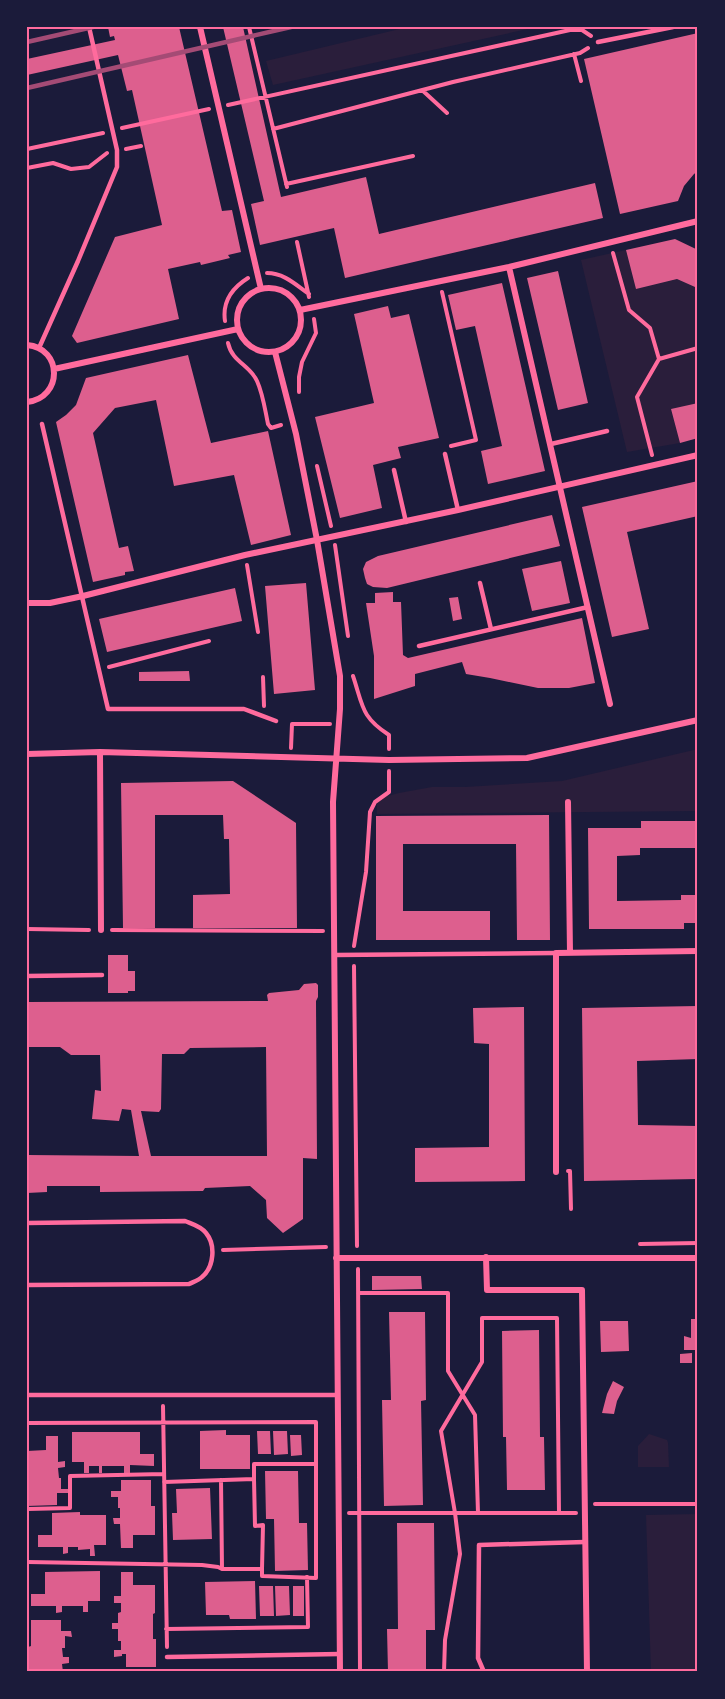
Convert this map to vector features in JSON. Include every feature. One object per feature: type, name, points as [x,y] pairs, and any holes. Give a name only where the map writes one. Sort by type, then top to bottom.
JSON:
[{"type":"street","points":[[200,27],[261,289]]},
{"type":"street","points":[[300,310],[508,267],[698,221]]},
{"type":"street","points":[[508,267],[610,704]]},
{"type":"street","points":[[261,289],[281,290],[296,302],[300,310],[302,321],[300,332],[294,342],[285,349],[275,352],[259,351],[246,343],[238,329],[239,309],[244,300],[261,289]]},
{"type":"street","points":[[54,369],[238,329]]},
{"type":"street","points":[[27,345],[39,348],[46,353],[54,369],[54,377],[47,393],[27,402]]},
{"type":"street","points":[[275,352],[296,434],[340,676],[333,802],[340,1672]]},
{"type":"street","points":[[27,603],[50,603],[83,596],[245,555],[406,522],[698,455]]},
{"type":"street","points":[[27,754],[100,752],[389,760],[527,758],[698,720]]},
{"type":"street","points":[[100,752],[101,930]]},
{"type":"street","points":[[567,802],[570,953]]},
{"type":"street","points":[[556,1172],[556,953],[698,951]]},
{"type":"street","points":[[486,1257],[487,1290],[582,1290],[587,1672]]},
{"type":"street","points":[[336,1258],[698,1258]]},
{"type":"lane","points":[[39,348],[100,211],[117,167],[116,144],[89,27]]},
{"type":"lane","points":[[598,42],[673,27]]},
{"type":"lane","points":[[42,424],[108,709],[244,709],[276,721]]},
{"type":"lane","points":[[551,444],[607,430]]},
{"type":"lane","points":[[445,454],[458,510]]},
{"type":"lane","points":[[394,470],[406,522]]},
{"type":"lane","points":[[480,583],[491,629]]},
{"type":"lane","points":[[419,646],[588,607]]},
{"type":"lane","points":[[336,955],[556,953]]},
{"type":"lane","points":[[27,976],[102,975]]},
{"type":"lane","points":[[27,1223],[185,1221],[197,1225],[205,1232],[211,1241],[213,1250],[209,1269],[201,1279],[189,1284],[27,1285]]},
{"type":"lane","points":[[27,1395],[337,1395]]},
{"type":"lane","points":[[484,1672],[478,1658],[480,1598],[478,1545],[585,1542]]},
{"type":"lane","points":[[167,1657],[340,1654]]},
{"type":"path","points":[[249,27],[286,186],[413,156]]},
{"type":"path","points":[[224,106],[570,30],[582,30],[598,42],[574,54],[422,90],[273,129]]},
{"type":"path","points":[[574,54],[580,81]]},
{"type":"path","points":[[422,90],[447,112]]},
{"type":"path","points":[[119,129],[212,109]]},
{"type":"path","points":[[27,149],[108,131]]},
{"type":"path","points":[[27,168],[52,163],[71,169],[89,167],[106,153],[117,150]]},
{"type":"path","points":[[297,242],[312,308]]},
{"type":"path","points":[[610,242],[629,310],[650,328],[659,359]]},
{"type":"path","points":[[440,282],[476,440],[443,448],[445,454]]},
{"type":"path","points":[[654,465],[637,397],[659,359],[698,348]]},
{"type":"path","points":[[316,462],[334,537],[348,639]]},
{"type":"path","points":[[245,555],[258,632]]},
{"type":"path","points":[[99,670],[208,641]]},
{"type":"path","points":[[353,674],[366,717],[389,735],[389,792],[375,802],[370,812],[366,872],[354,954],[360,1672]]},
{"type":"path","points":[[262,677],[265,716]]},
{"type":"path","points":[[291,758],[292,724],[339,724]]},
{"type":"path","points":[[27,929],[335,931]]},
{"type":"path","points":[[556,1172],[570,1171],[571,1209]]},
{"type":"path","points":[[213,1250],[336,1247]]},
{"type":"path","points":[[358,1293],[448,1293],[448,1371],[475,1415],[478,1513]]},
{"type":"path","points":[[444,1672],[445,1640],[460,1554],[441,1431],[482,1362],[482,1318],[558,1318],[560,1513]]},
{"type":"path","points":[[162,1395],[167,1657]]},
{"type":"path","points":[[27,1423],[316,1422],[316,1464],[316,1578],[262,1576],[263,1525],[255,1526],[254,1464],[316,1464]]},
{"type":"path","points":[[27,1509],[70,1508],[70,1476],[164,1474]]},
{"type":"path","points":[[164,1482],[254,1479]]},
{"type":"path","points":[[221,1480],[222,1569]]},
{"type":"path","points":[[585,1504],[698,1504]]},
{"type":"path","points":[[340,1513],[585,1513]]},
{"type":"path","points":[[27,1562],[202,1565],[222,1569],[262,1569]]},
{"type":"path","points":[[166,1629],[308,1627],[307,1577]]},
{"type":"shaded area","points":[[408,27],[537,27],[273,85],[266,61]]},
{"type":"shaded area","points":[[626,250],[636,289],[677,279],[695,287],[698,298],[698,403],[671,410],[680,443],[627,452],[581,260]]},
{"type":"shaded area","points":[[698,749],[698,811],[377,814],[377,801],[399,793],[432,787],[562,781]]},
{"type":"shaded area","points":[[649,1434],[667,1440],[669,1467],[638,1467],[638,1446]]},
{"type":"shaded area","points":[[698,1514],[698,1672],[651,1672],[646,1515]]},
{"type":"building","points":[[108,27],[179,27],[222,211],[232,210],[241,252],[228,255],[230,258],[201,265],[200,262],[168,269],[179,319],[77,343],[72,336],[115,237],[162,225],[132,90],[127,91],[118,55],[27,75],[27,59],[115,40],[114,36],[110,37]]},
{"type":"building","points":[[223,27],[243,27],[281,197],[366,177],[379,234],[595,183],[603,218],[345,278],[334,228],[260,245],[251,204],[264,201]]},
{"type":"building","points":[[698,33],[698,171],[684,186],[678,201],[620,214],[584,59]]},
{"type":"building","points":[[675,239],[698,250],[698,294],[695,287],[677,279],[636,289],[626,250]]},
{"type":"building","points":[[558,271],[588,403],[558,410],[527,278]]},
{"type":"building","points":[[502,283],[545,471],[488,484],[481,451],[502,446],[475,326],[456,330],[448,295]]},
{"type":"building","points":[[388,306],[391,318],[409,314],[439,438],[398,447],[401,458],[373,465],[382,508],[340,518],[315,417],[374,403],[354,314]]},
{"type":"building","points":[[188,355],[211,443],[268,431],[291,535],[251,545],[234,475],[174,486],[156,400],[115,408],[93,433],[119,548],[128,546],[134,571],[93,582],[56,422],[76,405],[86,378]]},
{"type":"building","points":[[698,403],[698,438],[680,443],[671,409]]},
{"type":"building","points":[[698,481],[698,516],[627,532],[649,629],[612,637],[582,507]]},
{"type":"building","points":[[552,515],[560,546],[387,588],[367,584],[363,569],[366,562],[378,556]]},
{"type":"building","points":[[561,561],[570,603],[532,611],[522,569]]},
{"type":"building","points":[[306,583],[315,690],[274,694],[265,586]]},
{"type":"building","points":[[235,588],[242,621],[107,652],[99,619]]},
{"type":"building","points":[[393,592],[393,602],[401,602],[403,655],[408,658],[582,618],[595,683],[569,688],[538,688],[466,674],[462,662],[415,674],[415,686],[374,699],[374,656],[366,603],[375,603],[375,593]]},
{"type":"building","points":[[458,597],[462,619],[453,621],[449,598]]},
{"type":"building","points":[[189,671],[190,681],[139,681],[139,672]]},
{"type":"building","points":[[233,781],[296,823],[297,928],[193,928],[193,895],[230,894],[229,839],[224,839],[223,815],[155,815],[155,928],[123,928],[121,783]]},
{"type":"building","points":[[549,815],[550,940],[517,940],[516,844],[403,844],[403,911],[490,911],[490,940],[376,940],[376,816]]},
{"type":"building","points":[[641,821],[698,821],[698,848],[640,848],[640,855],[617,856],[617,901],[681,900],[681,895],[698,895],[698,923],[684,923],[684,929],[589,929],[588,828],[641,828]]},
{"type":"building","points":[[108,955],[128,955],[128,971],[135,971],[135,991],[108,993]]},
{"type":"building","points":[[316,983],[318,997],[316,1001],[317,1159],[303,1158],[303,1219],[283,1233],[267,1218],[266,1200],[250,1186],[205,1188],[203,1191],[100,1192],[100,1186],[47,1186],[47,1192],[27,1193],[27,1155],[139,1156],[131,1110],[122,1109],[119,1121],[92,1119],[95,1090],[101,1091],[100,1055],[71,1055],[60,1047],[27,1047],[27,1002],[268,1001],[269,993],[299,990],[304,984]],"holes":[[[266,1047],[267,1156],[151,1156],[141,1111],[159,1112],[161,1109],[162,1054],[184,1054],[190,1048]]]},
{"type":"building","points":[[698,1006],[698,1059],[637,1061],[638,1125],[698,1126],[698,1179],[584,1181],[582,1008]]},
{"type":"building","points":[[524,1007],[525,1181],[415,1182],[415,1148],[489,1147],[489,1044],[474,1043],[473,1008]]},
{"type":"building","points":[[372,1276],[421,1276],[422,1289],[372,1290]]},
{"type":"building","points":[[389,1312],[425,1312],[426,1400],[421,1401],[423,1505],[384,1506],[382,1400],[391,1400]]},
{"type":"building","points":[[691,1319],[698,1319],[698,1350],[684,1350],[684,1336],[691,1338]]},
{"type":"building","points":[[600,1321],[628,1321],[629,1351],[601,1352]]},
{"type":"building","points":[[539,1330],[540,1437],[544,1437],[545,1490],[507,1490],[506,1437],[503,1437],[502,1331]]},
{"type":"building","points":[[692,1353],[692,1363],[680,1363],[680,1354]]},
{"type":"building","points":[[613,1381],[624,1387],[614,1414],[602,1413],[607,1394]]},
{"type":"building","points":[[226,1430],[226,1435],[250,1435],[250,1469],[200,1469],[200,1431]]},
{"type":"building","points":[[257,1431],[270,1431],[271,1454],[258,1454]]},
{"type":"building","points":[[273,1431],[287,1431],[288,1454],[274,1455]]},
{"type":"building","points":[[72,1432],[140,1432],[140,1454],[154,1454],[154,1466],[130,1465],[130,1473],[124,1473],[124,1466],[102,1466],[102,1473],[99,1473],[99,1466],[89,1466],[89,1473],[84,1473],[84,1462],[72,1462]]},
{"type":"building","points":[[290,1435],[301,1435],[302,1455],[291,1456]]},
{"type":"building","points":[[46,1436],[58,1436],[58,1462],[65,1461],[65,1467],[58,1468],[59,1478],[61,1478],[61,1489],[68,1489],[68,1493],[57,1493],[57,1505],[27,1506],[27,1451],[46,1450]]},
{"type":"building","points":[[265,1471],[298,1471],[299,1523],[307,1523],[308,1570],[275,1571],[274,1519],[266,1519]]},
{"type":"building","points":[[121,1480],[151,1480],[151,1506],[155,1506],[155,1535],[133,1535],[133,1548],[121,1548],[120,1524],[114,1524],[113,1518],[120,1518],[120,1508],[118,1508],[118,1497],[111,1497],[111,1491],[121,1491]]},
{"type":"building","points":[[210,1488],[212,1539],[173,1540],[172,1513],[177,1513],[176,1489]]},
{"type":"building","points":[[80,1512],[80,1515],[106,1515],[106,1545],[94,1545],[95,1556],[90,1556],[90,1549],[78,1550],[78,1547],[68,1547],[68,1553],[63,1554],[63,1547],[38,1547],[38,1535],[52,1535],[52,1513]]},
{"type":"building","points":[[397,1523],[434,1523],[435,1630],[426,1630],[426,1672],[388,1672],[387,1629],[398,1629]]},
{"type":"building","points":[[100,1571],[100,1601],[88,1601],[88,1612],[83,1612],[83,1606],[62,1606],[62,1612],[56,1613],[56,1606],[31,1606],[31,1594],[45,1594],[45,1572]]},
{"type":"building","points":[[121,1572],[133,1572],[133,1585],[155,1585],[153,1639],[156,1639],[156,1667],[126,1667],[126,1654],[114,1657],[114,1650],[121,1650],[118,1629],[112,1629],[112,1623],[118,1623],[118,1613],[121,1612],[121,1603],[114,1603],[114,1596],[121,1596]]},
{"type":"building","points":[[255,1581],[256,1619],[230,1619],[229,1615],[206,1615],[205,1582]]},
{"type":"building","points":[[259,1586],[273,1586],[274,1616],[260,1616]]},
{"type":"building","points":[[275,1586],[289,1586],[290,1615],[276,1616]]},
{"type":"building","points":[[293,1586],[304,1586],[304,1616],[293,1616]]},
{"type":"building","points":[[31,1620],[61,1620],[61,1631],[71,1631],[72,1637],[65,1636],[65,1648],[62,1648],[63,1657],[69,1657],[69,1663],[62,1664],[63,1672],[28,1672]]},
{"type":"railway","points":[[27,42],[93,27]]},
{"type":"railway","points":[[27,88],[291,27]]}]
